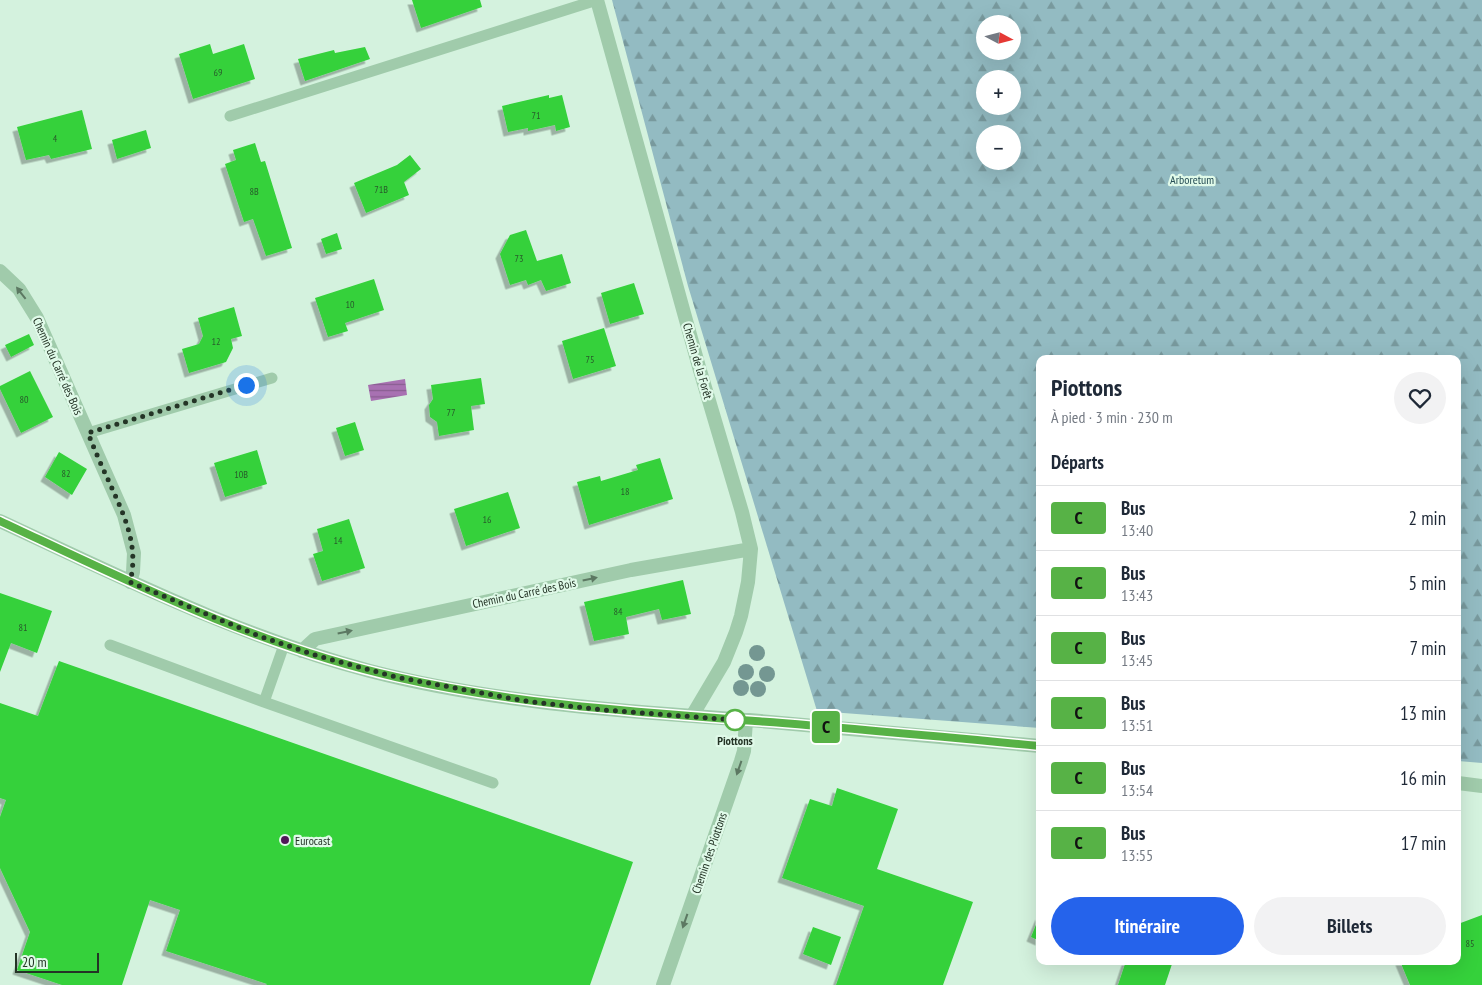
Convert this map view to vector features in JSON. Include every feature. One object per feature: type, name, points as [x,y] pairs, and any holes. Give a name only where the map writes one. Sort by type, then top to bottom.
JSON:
[{"type":"street","name":"Chemin de la Forêt","points":[[597,0],[699,368],[742,512],[750,549],[748,582],[736,632],[724,662],[692,716]]},
{"type":"street","name":"Chemin du Carré des Bois","points":[[0,271],[18,289],[33,311],[48,340],[128,527],[134,553],[133,572],[130,582]]},
{"type":"street","points":[[0,521],[130,582],[216,619],[302,651],[396,677],[512,699],[604,710],[746,720],[1036,746]]},
{"type":"street","name":"Chemin du Carré des Bois","points":[[302,651],[315,639],[631,570],[750,549]]},
{"type":"street","name":"Chemin des Piottons","points":[[663,985],[743,756],[746,720]]},
{"type":"street","points":[[1461,784],[1482,786]]},
{"type":"lane","points":[[230,116],[597,0]]},
{"type":"lane","points":[[88,433],[272,378]]},
{"type":"lane","points":[[264,702],[284,644]]},
{"type":"lane","points":[[110,645],[493,783]]},
{"type":"green space","name":"Arboretum","points":[[612,0],[1482,0],[1482,763],[1461,761],[1461,355],[1036,355],[1036,728],[817,711],[688,286]]},
{"type":"shaded area","points":[[405,379],[407,395],[371,401],[368,385]]},
{"type":"building","points":[[412,0],[480,0],[482,7],[421,28]]},
{"type":"building","points":[[210,44],[213,54],[244,44],[255,79],[193,99],[179,54]]},
{"type":"building","points":[[365,47],[370,59],[305,81],[298,59],[334,50],[335,53]]},
{"type":"building","points":[[549,95],[549,98],[562,95],[570,127],[556,131],[555,125],[528,131],[528,128],[508,132],[502,106]]},
{"type":"building","points":[[82,110],[92,149],[51,159],[49,155],[26,160],[17,127]]},
{"type":"building","points":[[146,130],[151,148],[117,159],[112,140]]},
{"type":"building","points":[[255,143],[261,162],[265,161],[292,248],[266,256],[253,219],[244,222],[225,164],[236,160],[233,150]]},
{"type":"building","points":[[410,155],[421,169],[404,182],[409,195],[366,213],[354,183],[397,165]]},
{"type":"building","points":[[526,230],[537,261],[562,254],[571,283],[546,291],[541,280],[528,285],[526,280],[510,285],[500,254],[510,235]]},
{"type":"building","points":[[337,233],[342,249],[326,254],[321,239]]},
{"type":"building","points":[[374,279],[384,310],[345,323],[348,331],[328,337],[315,298]]},
{"type":"building","points":[[634,283],[644,314],[610,324],[601,293]]},
{"type":"building","points":[[234,307],[242,336],[231,339],[233,348],[226,362],[189,373],[182,349],[199,344],[203,336],[198,318]]},
{"type":"building","points":[[604,328],[616,366],[573,379],[562,341]]},
{"type":"building","points":[[29,334],[34,345],[11,357],[5,345]]},
{"type":"building","points":[[30,371],[53,417],[21,433],[0,386]]},
{"type":"building","points":[[481,378],[485,404],[471,406],[474,430],[439,436],[437,422],[430,417],[429,405],[433,399],[431,385]]},
{"type":"building","points":[[355,422],[364,450],[345,456],[336,428]]},
{"type":"building","points":[[257,450],[267,484],[225,497],[214,463]]},
{"type":"building","points":[[59,452],[87,469],[72,495],[45,477]]},
{"type":"building","points":[[660,458],[673,499],[589,525],[577,482],[600,476],[601,481],[638,470],[636,465]]},
{"type":"building","points":[[508,492],[520,528],[466,546],[454,509]]},
{"type":"building","points":[[349,519],[365,568],[322,581],[313,554],[323,551],[317,529]]},
{"type":"building","points":[[683,580],[691,614],[662,620],[659,609],[626,617],[629,634],[594,641],[584,602]]},
{"type":"building","points":[[0,593],[52,611],[37,653],[11,643],[0,672]]},
{"type":"building","name":"Eurocast","points":[[59,661],[633,862],[590,985],[266,985],[166,951],[180,910],[150,900],[122,985],[62,985],[17,970],[30,932],[0,868],[0,817],[6,800],[0,798],[0,703],[38,716]]},
{"type":"building","points":[[837,788],[898,809],[877,869],[973,902],[943,985],[836,985],[864,906],[782,878],[810,799],[832,806]]},
{"type":"building","points":[[1482,915],[1482,985],[1410,985],[1402,965],[1461,965],[1461,923]]},
{"type":"building","points":[[1036,925],[1036,939],[1031,937]]},
{"type":"building","points":[[813,927],[841,937],[831,965],[803,954]]},
{"type":"building","points":[[1125,965],[1172,965],[1165,985],[1118,985]]},
{"type":"bus line","name":"C","points":[[0,521],[130,582],[259,636],[318,656],[396,677],[512,699],[604,710],[783,723],[1036,746]]},
{"type":"place","name":"Piottons","points":[[735,720]]},
{"type":"place","name":"Eurocast","points":[[285,840]]},
{"type":"route","points":[[246,385],[88,433],[128,527],[134,553],[133,572],[130,582],[259,636],[318,656],[396,677],[525,701],[604,710],[735,720]]}]
